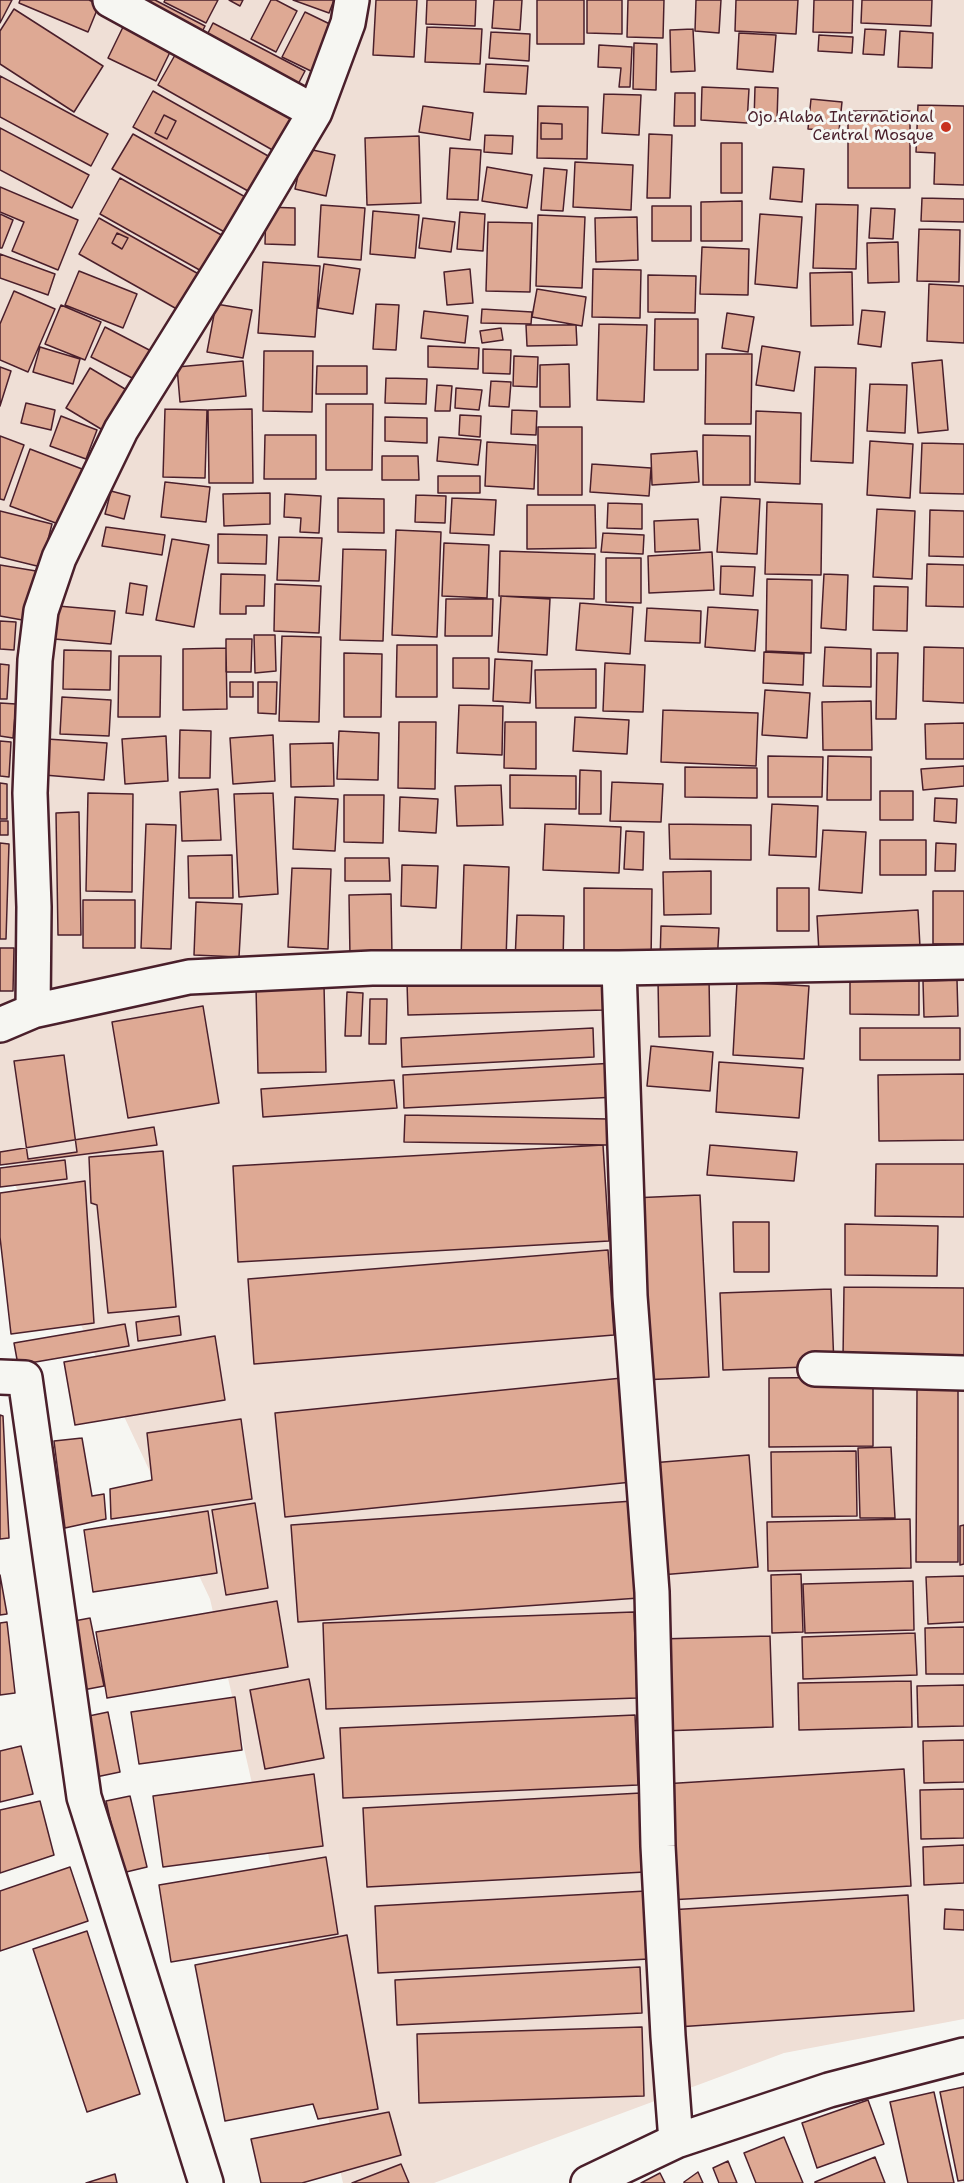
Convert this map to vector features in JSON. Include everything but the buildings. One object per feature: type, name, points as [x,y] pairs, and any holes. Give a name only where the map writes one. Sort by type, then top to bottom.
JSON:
[{"type":"street","points":[[110,0],[315,112]]},
{"type":"street","points":[[33,1011],[34,907],[30,794],[36,660],[41,611],[59,558],[121,430],[238,242],[315,112],[348,23],[352,0]]},
{"type":"street","points":[[0,1025],[33,1011],[189,977],[372,968],[618,968],[964,962]]},
{"type":"street","points":[[618,968],[630,1296],[652,1592],[658,1846],[676,2141]]},
{"type":"street","points":[[815,1369],[964,1373]]},
{"type":"street","points":[[0,1377],[25,1378],[84,1797],[206,2183]]},
{"type":"street","points":[[588,2183],[676,2141],[829,2090],[964,2055]]},
{"type":"shaded area","points":[[0,0],[964,0],[964,2019],[784,2053],[434,2183],[343,2183],[210,1599],[0,1153]]},
{"type":"place","name":"Ojo Alaba International Central Mosque","points":[[946,127]]}]
